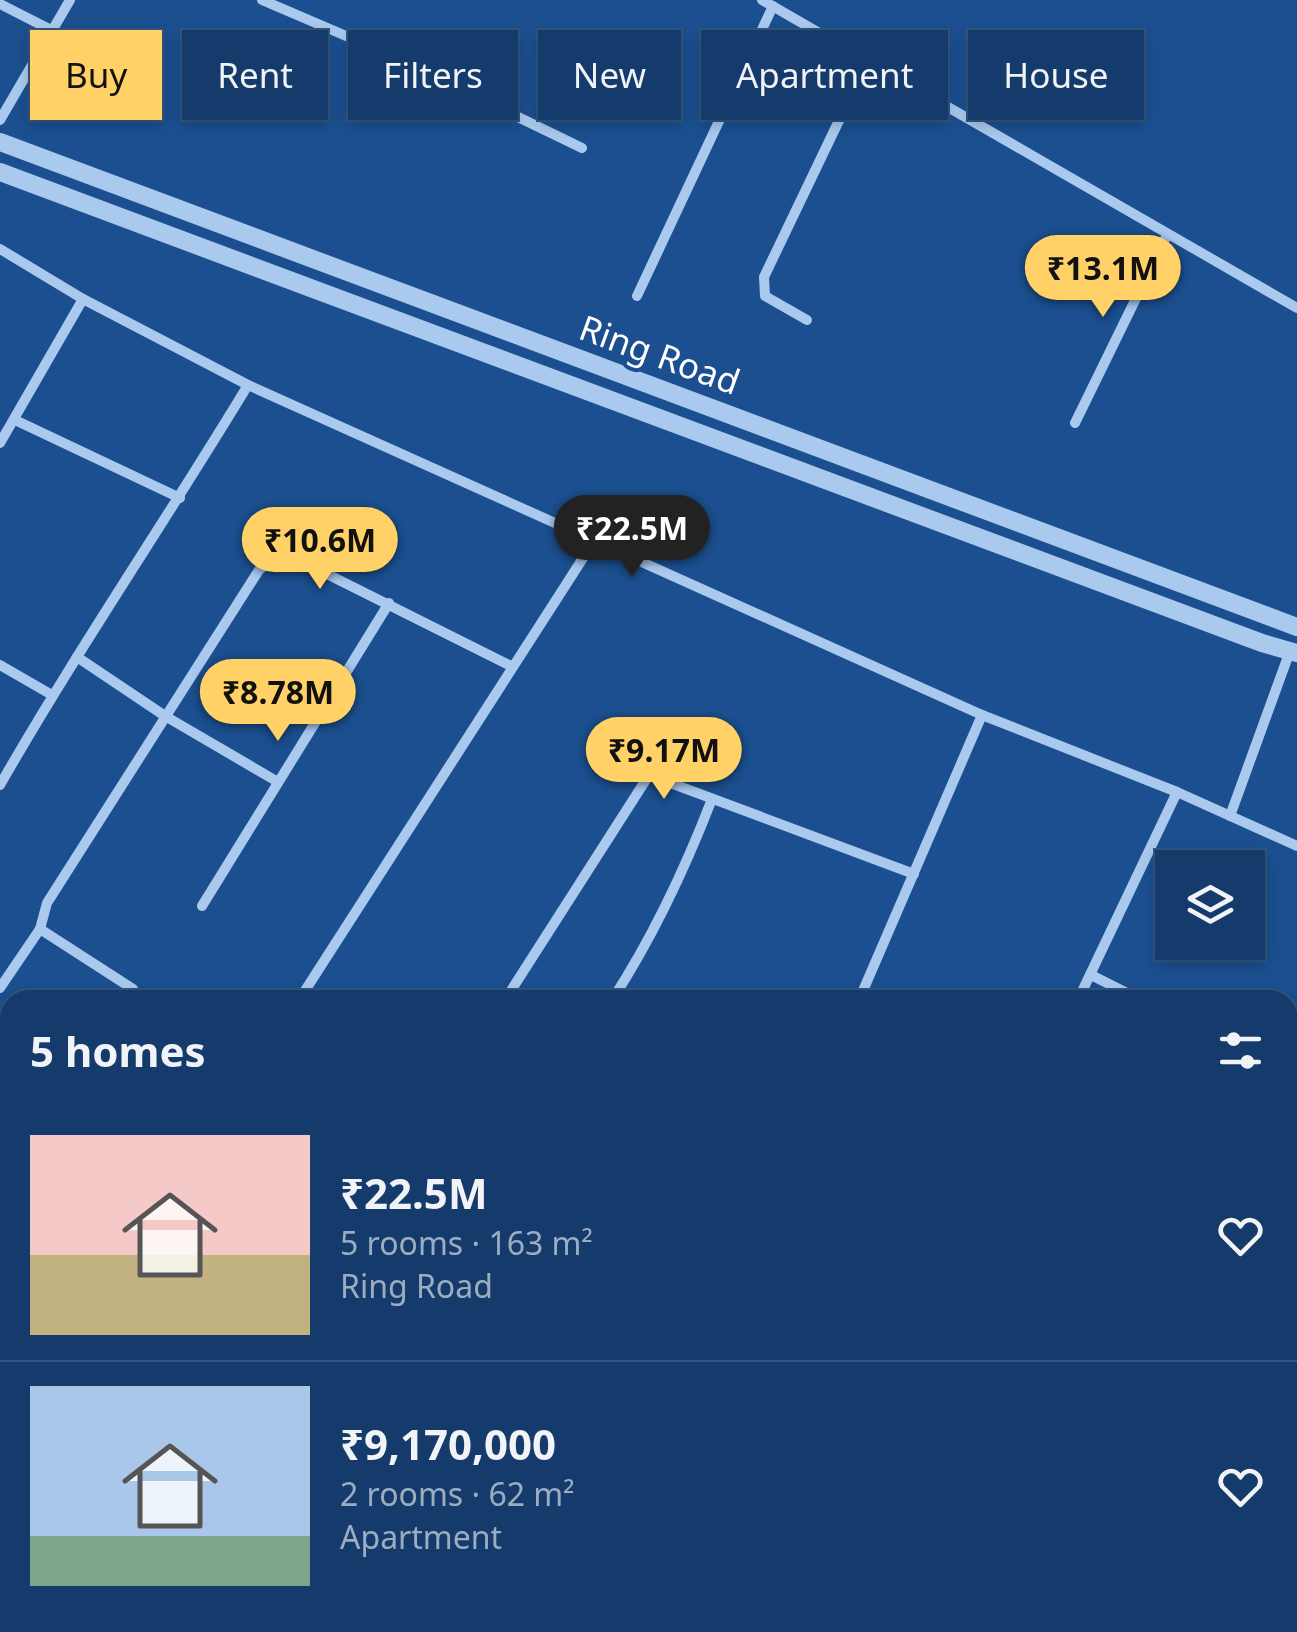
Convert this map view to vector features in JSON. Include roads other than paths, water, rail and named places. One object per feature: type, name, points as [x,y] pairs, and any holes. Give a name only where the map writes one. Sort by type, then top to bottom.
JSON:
[{"type":"street","points":[[54,30],[70,0]]},
{"type":"street","points":[[262,0],[388,54],[582,148]]},
{"type":"street","points":[[762,0],[815,30]]},
{"type":"street","points":[[0,4],[51,30]]},
{"type":"street","points":[[637,296],[773,6]]},
{"type":"street","points":[[0,120],[30,70]]},
{"type":"street","points":[[948,107],[1297,308]]},
{"type":"street","points":[[807,320],[765,296],[764,277],[839,120]]},
{"type":"street","name":"Ring Road","points":[[0,142],[1297,627]]},
{"type":"street","name":"Ring Road","points":[[0,172],[1294,652]]},
{"type":"street","points":[[1074,422],[1167,235]]},
{"type":"street","points":[[0,249],[83,299],[248,385],[982,715],[1177,792],[1297,846]]},
{"type":"street","points":[[0,443],[83,299]]},
{"type":"street","points":[[0,785],[52,695],[248,385]]},
{"type":"street","points":[[14,420],[180,498]]},
{"type":"street","points":[[305,990],[594,541]]},
{"type":"street","points":[[0,988],[40,928],[47,903],[165,716],[259,570],[271,560],[287,558],[307,564],[511,666]]},
{"type":"street","points":[[202,906],[389,604]]},
{"type":"street","points":[[1230,816],[1294,652]]},
{"type":"street","points":[[77,657],[165,716],[278,782]]},
{"type":"street","points":[[0,665],[52,695]]},
{"type":"street","points":[[864,990],[982,715]]},
{"type":"street","points":[[511,990],[649,775],[914,874]]},
{"type":"street","points":[[1084,990],[1177,792]]},
{"type":"street","points":[[618,990],[686,865],[712,799]]},
{"type":"street","points":[[40,928],[132,990]]},
{"type":"street","points":[[1092,975],[1121,990]]}]
